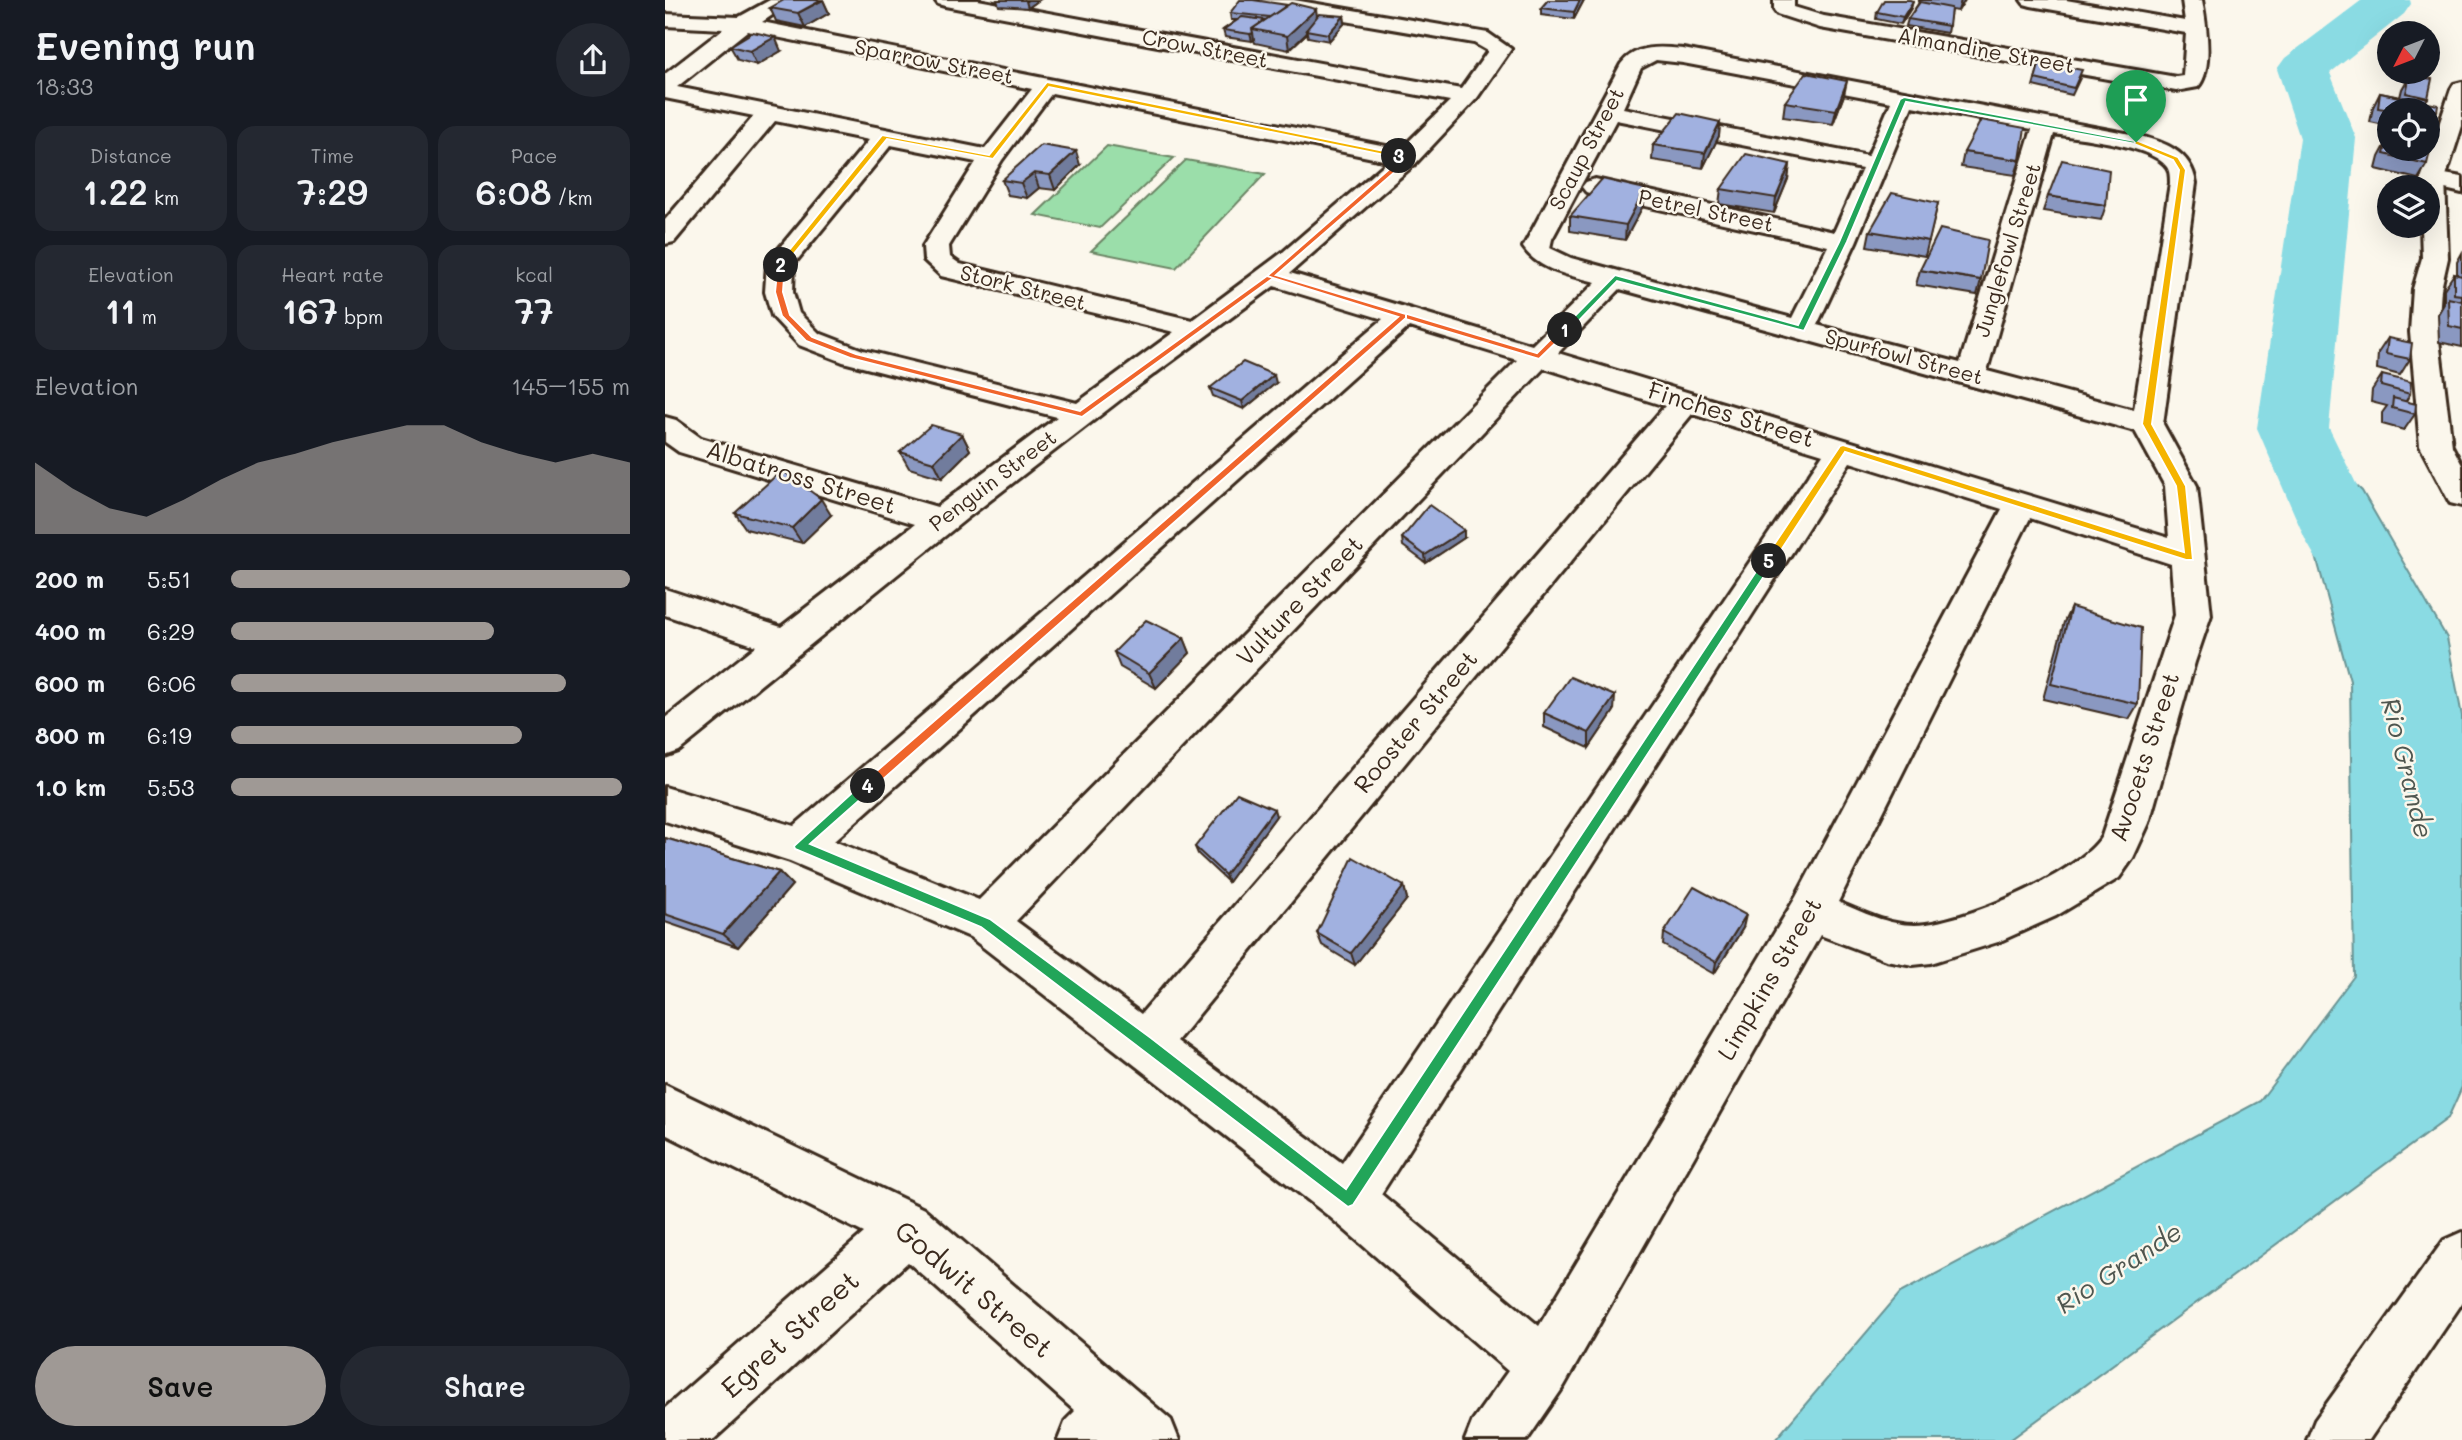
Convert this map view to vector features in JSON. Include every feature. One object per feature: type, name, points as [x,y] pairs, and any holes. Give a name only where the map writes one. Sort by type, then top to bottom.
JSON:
[{"type":"street","points":[[665,85],[743,24],[785,0]]},
{"type":"street","name":"Crow Street","points":[[945,0],[1467,97]]},
{"type":"street","name":"Penguin Street","points":[[665,740],[941,520],[1195,329],[1271,276],[1407,158],[1467,97],[1493,64],[1500,49],[1480,38],[1258,0]]},
{"type":"street","points":[[2031,0],[2197,29],[2192,0]]},
{"type":"street","name":"Almandine Street","points":[[1784,5],[1800,17],[1834,24],[2162,82],[2190,82],[2195,72],[2197,29]]},
{"type":"street","name":"Sparrow Street","points":[[665,20],[743,24],[1407,158]]},
{"type":"street","name":"Scaup Street","points":[[1541,254],[1536,247],[1539,239],[1609,112],[1632,64],[1652,53],[1683,56],[1904,99]]},
{"type":"street","name":"Stork Street","points":[[1047,84],[991,158],[936,246],[937,260],[951,270],[1195,329]]},
{"type":"street","points":[[2434,175],[2462,89]]},
{"type":"street","points":[[665,91],[991,158]]},
{"type":"street","points":[[1801,329],[1843,242],[1904,99],[2136,142],[2175,158],[2182,170],[2183,183],[2147,424]]},
{"type":"street","points":[[1609,112],[1876,165]]},
{"type":"street","points":[[665,236],[770,113]]},
{"type":"street","name":"Junglefowl Street","points":[[1971,376],[2045,125]]},
{"type":"street","points":[[885,136],[781,263],[779,292],[786,316],[809,339],[853,356],[1082,414]]},
{"type":"street","points":[[2440,180],[2462,185]]},
{"type":"street","name":"Petrel Street","points":[[1569,181],[1843,242]]},
{"type":"street","points":[[2434,238],[2435,258],[2427,289],[2424,332],[2436,446],[2462,495]]},
{"type":"street","name":"Spurfowl Street","points":[[1541,254],[1561,264],[2147,424]]},
{"type":"street","name":"Finches Street","points":[[1271,276],[2021,503],[2189,557]]},
{"type":"street","name":"Vulture Street","points":[[985,923],[1615,278]]},
{"type":"street","points":[[800,846],[1403,316]]},
{"type":"street","name":"Rooster Street","points":[[1146,1043],[1686,401]]},
{"type":"street","name":"Avocets Street","points":[[1811,911],[1876,937],[1914,945],[1950,941],[1982,929],[2074,885],[2107,863],[2119,845],[2127,823],[2193,615],[2181,486],[2147,424]]},
{"type":"street","name":"Albatross Street","points":[[665,427],[690,445],[941,520]]},
{"type":"street","points":[[1348,1199],[1843,449]]},
{"type":"street","name":"Limpkins Street","points":[[1493,1440],[1545,1367],[1811,911],[2021,503]]},
{"type":"street","points":[[665,602],[785,642]]},
{"type":"street","points":[[665,804],[800,846],[985,923],[1348,1199],[1545,1367]]},
{"type":"street","name":"Godwit Street","points":[[670,1118],[908,1228],[1118,1430]]},
{"type":"street","name":"Egret Street","points":[[671,1440],[908,1228]]},
{"type":"street","points":[[2335,1440],[2462,1258]]},
{"type":"green space","points":[[1107,146],[1174,158],[1100,228],[1035,215]]},
{"type":"green space","points":[[1186,160],[1265,174],[1176,268],[1091,251]]},
{"type":"water","points":[[2293,428],[2362,491],[2447,638],[2462,716],[2462,1087],[2448,1118],[2010,1440],[1775,1440],[1900,1293],[2260,1101],[2354,976],[2350,681],[2307,523],[2288,474]]},
{"type":"building","points":[[784,0],[822,0],[798,13],[770,8]]},
{"type":"building","points":[[1240,0],[1287,5],[1270,17],[1230,13]]},
{"type":"building","points":[[1548,0],[1580,0],[1574,12],[1541,8]]},
{"type":"building","points":[[1884,0],[1913,1],[1903,17],[1877,12]]},
{"type":"building","points":[[1920,2],[1951,8],[1949,26],[1908,19]]},
{"type":"building","points":[[1291,3],[1316,9],[1287,36],[1252,29]]},
{"type":"building","points":[[1319,14],[1344,16],[1328,34],[1306,30]]},
{"type":"building","points":[[1242,17],[1265,20],[1252,29],[1253,33],[1250,34],[1223,30]]},
{"type":"building","points":[[753,32],[775,37],[750,51],[730,46]]},
{"type":"building","points":[[2040,62],[2082,70],[2074,88],[2035,79]]},
{"type":"building","points":[[1806,73],[1847,81],[1836,110],[1785,102]]},
{"type":"building","points":[[2408,84],[2431,84],[2428,98],[2406,93]]},
{"type":"building","points":[[2380,93],[2404,98],[2379,98]]},
{"type":"building","points":[[1679,113],[1720,122],[1705,153],[1653,145]]},
{"type":"building","points":[[1981,120],[2025,128],[2020,160],[1964,152]]},
{"type":"building","points":[[1041,145],[1076,151],[1050,175],[1034,173],[1021,183],[1002,180]]},
{"type":"building","points":[[1746,154],[1790,164],[1776,198],[1721,189]]},
{"type":"building","points":[[2062,160],[2109,170],[2106,205],[2048,196]]},
{"type":"building","points":[[1602,179],[1645,189],[1626,225],[1570,216]]},
{"type":"building","points":[[1892,193],[1938,203],[1929,241],[1870,231]]},
{"type":"building","points":[[1940,229],[1988,240],[1981,280],[1920,270]]},
{"type":"building","points":[[2454,274],[2462,276],[2462,295],[2454,294]]},
{"type":"building","points":[[2448,298],[2462,301],[2462,329],[2449,326]]},
{"type":"building","points":[[2388,338],[2412,343],[2410,359],[2386,354]]},
{"type":"building","points":[[1243,362],[1274,375],[1242,401],[1210,388]]},
{"type":"building","points":[[2382,375],[2411,382],[2410,394],[2381,386]]},
{"type":"building","points":[[2393,398],[2416,404],[2415,414],[2392,408]]},
{"type":"building","points":[[931,425],[962,434],[934,462],[900,452]]},
{"type":"building","points":[[782,470],[821,499],[792,528],[735,513]]},
{"type":"building","points":[[1429,505],[1464,530],[1425,555],[1402,538]]},
{"type":"building","points":[[2071,607],[2141,628],[2138,704],[2051,684]]},
{"type":"building","points":[[1146,620],[1184,638],[1149,673],[1114,652]]},
{"type":"building","points":[[1570,677],[1615,696],[1589,733],[1544,713]]},
{"type":"building","points":[[1237,793],[1274,809],[1225,875],[1195,847]]},
{"type":"building","points":[[665,838],[779,872],[723,934],[665,914]]},
{"type":"building","points":[[1353,857],[1404,886],[1351,953],[1317,933]]},
{"type":"building","points":[[1694,887],[1746,915],[1716,962],[1664,933]]},
{"type":"waterway","name":"Rio Grande","points":[[2345,541],[2293,428],[2328,138],[2303,69],[2387,4],[2386,0]]},
{"type":"route","points":[[2136,142],[1904,99],[1843,242],[1801,329],[1615,278],[1539,357],[1271,276],[1082,414],[853,356],[809,339],[786,316],[779,292],[781,263],[885,136],[991,158],[1047,84],[1407,158],[1271,276],[1403,316],[800,846],[985,923],[1348,1199],[1843,449],[2189,557],[2181,486],[2147,424],[2183,183],[2182,170],[2175,158],[2136,142]]}]
